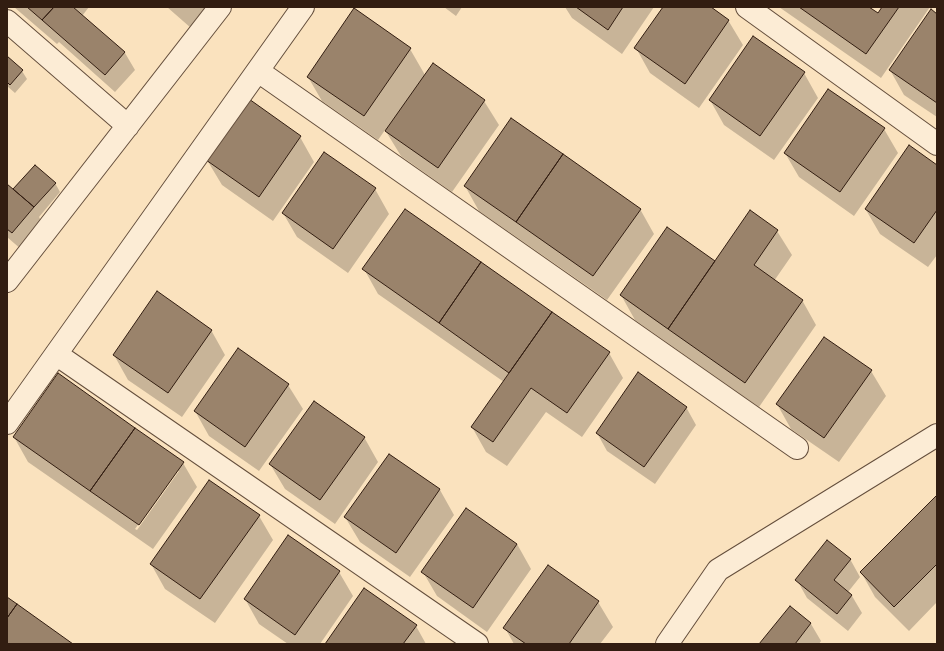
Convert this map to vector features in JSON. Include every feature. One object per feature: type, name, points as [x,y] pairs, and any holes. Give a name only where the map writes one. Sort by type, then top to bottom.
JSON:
[{"type":"street","points":[[7,281],[220,7]]},
{"type":"street","points":[[7,423],[303,7]]},
{"type":"street","points":[[747,7],[937,144]]},
{"type":"street","points":[[7,21],[128,126]]},
{"type":"street","points":[[258,71],[797,448]]},
{"type":"street","points":[[56,354],[477,644]]},
{"type":"street","points":[[667,644],[718,570],[937,435]]},
{"type":"building","points":[[27,7],[54,7],[42,20]]},
{"type":"building","points":[[54,7],[73,7],[125,52],[105,75],[42,20]]},
{"type":"building","points":[[576,7],[623,7],[608,30]]},
{"type":"building","points":[[663,7],[711,7],[729,20],[685,84],[634,48]]},
{"type":"building","points":[[799,7],[869,7],[878,13],[882,7],[899,7],[866,54]]},
{"type":"building","points":[[354,8],[411,48],[364,116],[307,77]]},
{"type":"building","points":[[931,9],[937,14],[937,103],[889,70]]},
{"type":"building","points":[[753,36],[805,72],[760,136],[709,100]]},
{"type":"building","points":[[7,56],[23,70],[10,85],[7,82]]},
{"type":"building","points":[[433,63],[485,100],[438,168],[385,131]]},
{"type":"building","points":[[828,89],[885,128],[840,192],[784,153]]},
{"type":"building","points":[[249,99],[301,136],[259,197],[206,160]]},
{"type":"building","points":[[511,118],[563,154],[516,222],[464,186]]},
{"type":"building","points":[[909,145],[937,165],[937,210],[914,243],[865,209]]},
{"type":"building","points":[[324,152],[376,188],[333,249],[282,213]]},
{"type":"building","points":[[563,154],[641,209],[593,276],[516,222]]},
{"type":"building","points":[[35,165],[56,183],[34,207],[13,189]]},
{"type":"building","points":[[7,184],[34,207],[12,233],[7,229]]},
{"type":"building","points":[[405,209],[481,262],[439,323],[362,269]]},
{"type":"building","points":[[750,210],[778,230],[754,265],[803,300],[745,383],[668,329]]},
{"type":"building","points":[[667,227],[715,261],[668,329],[620,295]]},
{"type":"building","points":[[481,262],[552,312],[509,373],[439,323]]},
{"type":"building","points":[[157,291],[212,330],[168,393],[113,355]]},
{"type":"building","points":[[552,312],[610,352],[567,413],[531,388],[493,442],[471,427]]},
{"type":"building","points":[[824,337],[872,370],[824,438],[776,404]]},
{"type":"building","points":[[238,348],[289,384],[245,447],[194,411]]},
{"type":"building","points":[[638,372],[687,407],[644,467],[596,433]]},
{"type":"building","points":[[58,373],[135,428],[90,491],[13,437]]},
{"type":"building","points":[[314,401],[365,437],[320,500],[269,464]]},
{"type":"building","points":[[135,428],[184,462],[139,525],[90,491]]},
{"type":"building","points":[[389,454],[440,489],[396,553],[344,517]]},
{"type":"building","points":[[209,480],[260,515],[200,599],[150,564]]},
{"type":"building","points":[[937,495],[937,564],[894,607],[860,572]]},
{"type":"building","points":[[466,508],[517,544],[473,608],[421,572]]},
{"type":"building","points":[[288,535],[340,571],[295,635],[244,599]]},
{"type":"building","points":[[827,540],[851,559],[834,580],[852,595],[837,614],[795,580]]},
{"type":"building","points":[[548,565],[599,601],[569,644],[526,644],[503,628]]},
{"type":"building","points":[[364,588],[417,625],[403,644],[325,644]]},
{"type":"building","points":[[7,597],[17,604],[7,618]]},
{"type":"building","points":[[17,604],[73,644],[7,644],[7,618]]},
{"type":"building","points":[[790,606],[811,623],[795,644],[759,644]]}]
